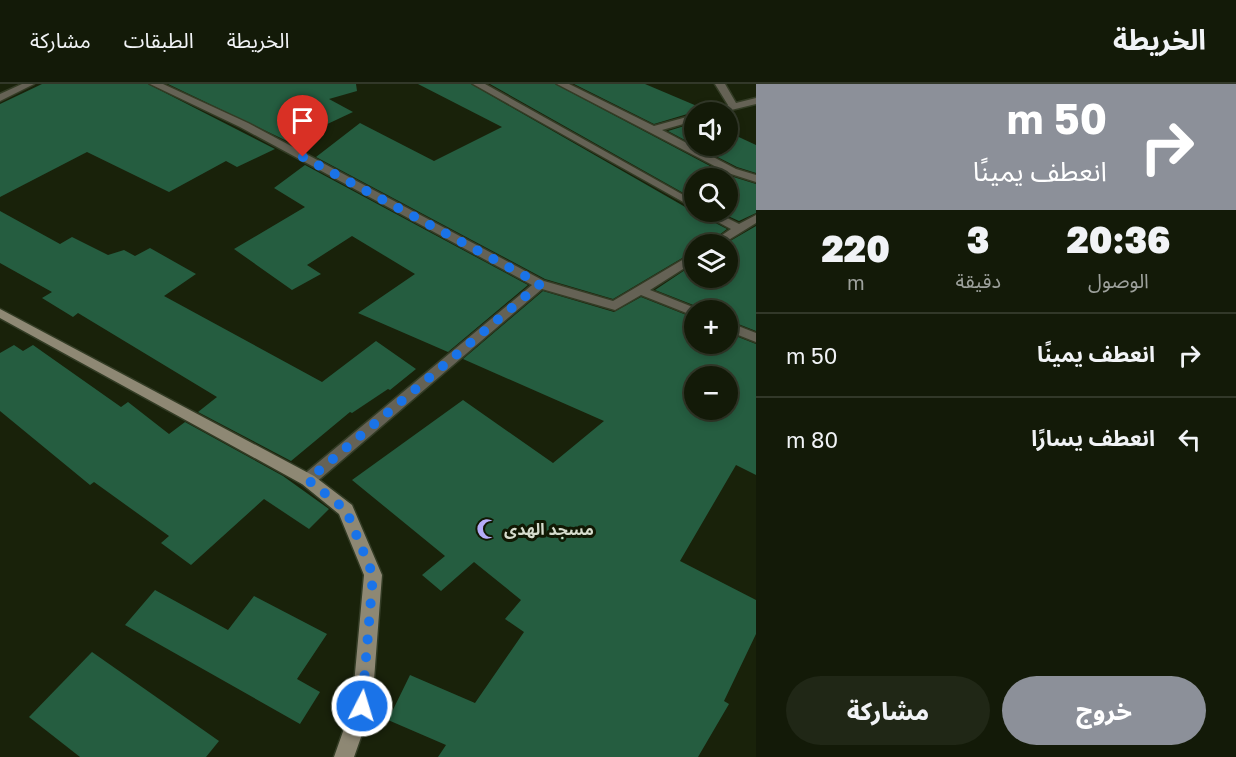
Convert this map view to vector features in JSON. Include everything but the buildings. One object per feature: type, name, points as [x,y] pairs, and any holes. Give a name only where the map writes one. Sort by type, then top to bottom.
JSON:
[{"type":"street","points":[[0,98],[30,84]]},
{"type":"street","points":[[155,84],[243,125],[540,284],[609,305],[622,303],[684,264]]},
{"type":"street","points":[[478,84],[684,199]]},
{"type":"street","points":[[562,84],[732,171],[756,179]]},
{"type":"street","points":[[720,84],[731,102]]},
{"type":"street","points":[[738,106],[756,101]]},
{"type":"street","points":[[653,129],[684,121]]},
{"type":"street","points":[[731,234],[756,218]]},
{"type":"street","points":[[726,222],[739,229]]},
{"type":"street","points":[[308,480],[540,284]]},
{"type":"street","points":[[642,291],[684,308]]},
{"type":"street","points":[[0,313],[308,480],[346,510],[373,575],[362,706],[344,757]]},
{"type":"street","points":[[738,330],[756,338]]},
{"type":"place","name":"مسجد الهدى","points":[[487,529]]},
{"type":"route","points":[[303,157],[540,284],[308,480],[346,510],[373,575],[362,706]]}]
